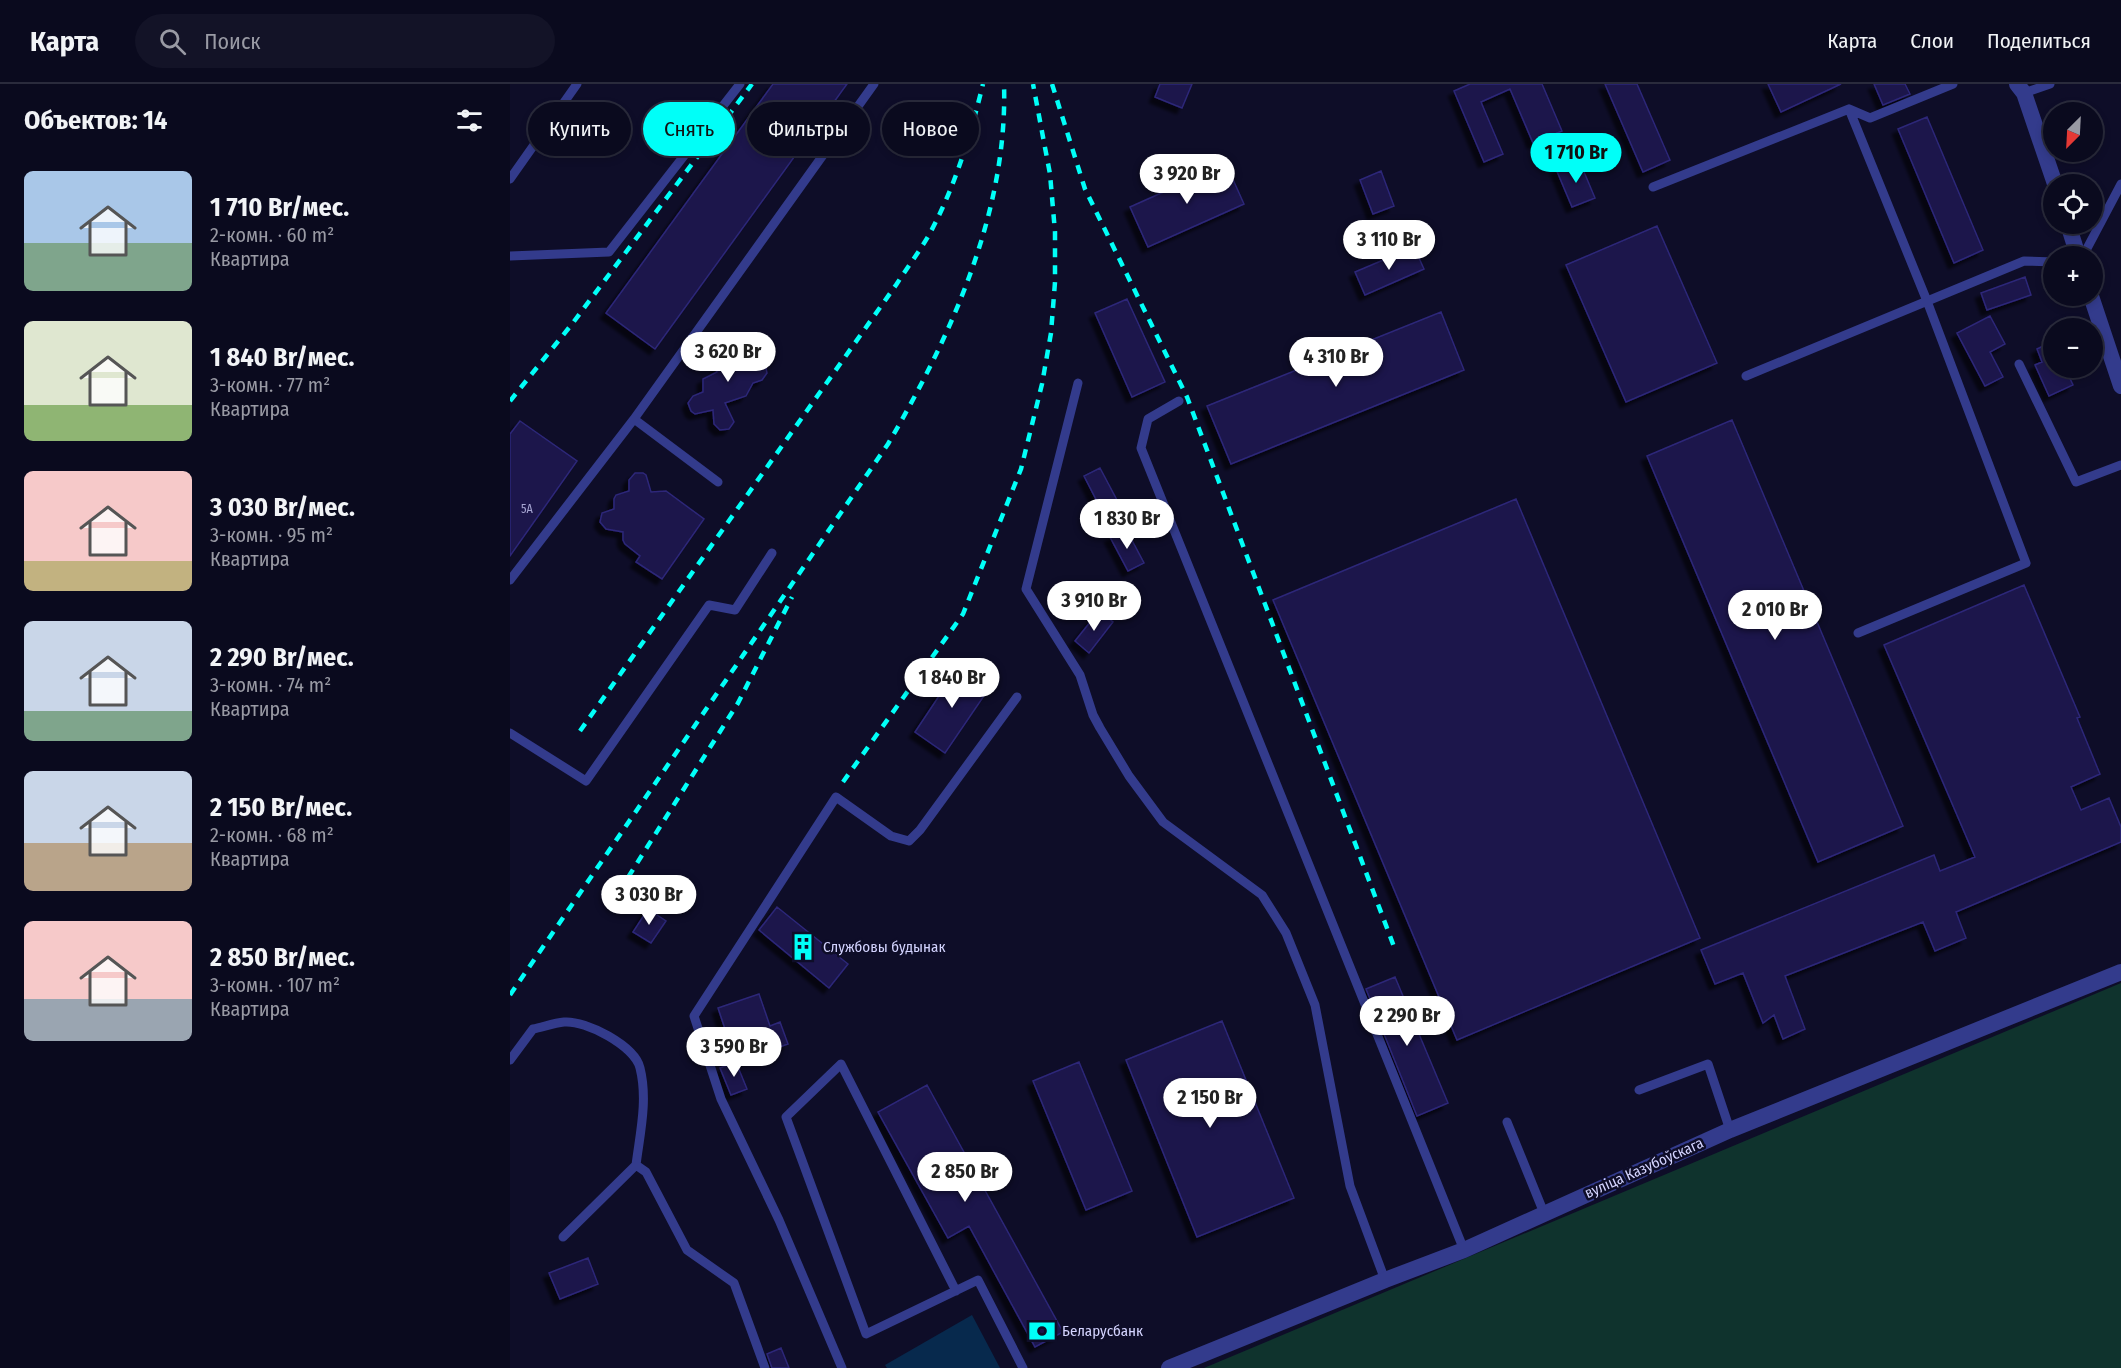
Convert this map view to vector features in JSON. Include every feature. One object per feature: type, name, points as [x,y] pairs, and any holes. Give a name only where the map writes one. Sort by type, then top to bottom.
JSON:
[{"type":"street","points":[[2021,88],[2051,174]]},
{"type":"street","points":[[2094,306],[2121,386]]},
{"type":"street","name":"вуліца Казубоўскага","points":[[1169,1368],[1464,1250],[1730,1130],[2121,972]]},
{"type":"lane","points":[[510,178],[576,84]]},
{"type":"lane","points":[[510,256],[609,252],[740,84]]},
{"type":"lane","points":[[510,580],[634,418],[874,84]]},
{"type":"lane","points":[[1653,187],[1849,109],[1870,118],[1953,84]]},
{"type":"lane","points":[[2021,88],[2050,84]]},
{"type":"lane","points":[[1849,109],[1927,301],[2026,563],[1858,633]]},
{"type":"lane","points":[[2088,246],[2121,184]]},
{"type":"lane","points":[[1746,376],[2024,261],[2043,261]]},
{"type":"lane","points":[[2019,364],[2076,482],[2121,465]]},
{"type":"lane","points":[[1078,383],[1026,589],[1080,675],[1093,715],[1100,728],[1129,776],[1163,822],[1262,895],[1286,933],[1315,1005],[1350,1186],[1385,1280]]},
{"type":"lane","points":[[1179,401],[1148,418],[1141,448],[1190,575],[1464,1250]]},
{"type":"lane","points":[[634,418],[718,483]]},
{"type":"lane","points":[[510,733],[586,781],[709,605],[735,610],[771,553]]},
{"type":"lane","points":[[842,1368],[779,1220],[722,1099],[694,1016],[836,797],[891,836],[909,840],[921,830],[1017,697]]},
{"type":"lane","points":[[510,1060],[533,1029],[566,1021],[598,1030],[625,1047],[640,1066],[644,1109],[636,1165],[563,1237]]},
{"type":"lane","points":[[956,1291],[841,1064],[786,1117],[866,1334],[956,1291],[978,1280],[1023,1368]]},
{"type":"lane","points":[[1639,1090],[1708,1064],[1730,1130]]},
{"type":"lane","points":[[1507,1122],[1544,1213]]},
{"type":"lane","points":[[636,1165],[646,1172],[687,1250],[734,1283],[765,1368]]},
{"type":"green space","points":[[2121,983],[2121,1368],[1204,1368]]},
{"type":"water","points":[[972,1315],[1000,1368],[887,1368],[885,1365]]},
{"type":"building","points":[[773,84],[847,84],[834,102],[760,102]]},
{"type":"building","points":[[1160,84],[1192,84],[1182,108],[1155,97]]},
{"type":"building","points":[[1470,84],[1542,84],[1562,131],[1533,143],[1510,89],[1481,102],[1503,154],[1484,162],[1454,91]]},
{"type":"building","points":[[1605,84],[1637,84],[1670,160],[1643,172]]},
{"type":"building","points":[[1768,84],[1841,84],[1781,112]]},
{"type":"building","points":[[1874,84],[1905,84],[1910,94],[1883,105]]},
{"type":"building","points":[[1927,117],[1983,250],[1954,263],[1898,129]]},
{"type":"building","points":[[747,120],[747,156],[795,156],[655,349],[606,313],[720,156],[735,156],[735,136]]},
{"type":"building","points":[[1579,160],[1595,198],[1572,207],[1556,169]]},
{"type":"building","points":[[1226,164],[1244,204],[1148,247],[1130,207]]},
{"type":"building","points":[[1381,171],[1394,206],[1373,214],[1360,180]]},
{"type":"building","points":[[1657,226],[1717,363],[1626,402],[1566,265]]},
{"type":"building","points":[[1414,247],[1424,269],[1365,295],[1355,272]]},
{"type":"building","points":[[2025,277],[2031,295],[1987,310],[1981,293]]},
{"type":"building","points":[[1127,299],[1165,382],[1132,397],[1095,313]]},
{"type":"building","points":[[1441,312],[1464,370],[1231,464],[1207,406]]},
{"type":"building","points":[[1990,316],[2005,344],[1990,352],[2003,377],[1985,386],[1957,333]]},
{"type":"building","points":[[740,334],[751,341],[746,360],[760,362],[766,368],[767,373],[762,380],[753,383],[746,396],[725,403],[734,422],[729,429],[720,430],[714,424],[713,410],[695,414],[688,403],[693,396],[703,392],[703,379],[717,372],[717,358],[732,350],[733,339]]},
{"type":"building","points":[[2043,346],[2043,378],[2070,378],[2073,385],[2049,396],[2035,365],[2042,362],[2037,349]]},
{"type":"building","points":[[1732,420],[1903,826],[1818,862],[1647,456]]},
{"type":"building","points":[[520,421],[577,461],[510,556],[510,434]]},
{"type":"building","points":[[1100,468],[1118,502],[1102,511],[1084,476]]},
{"type":"building","points":[[635,473],[646,475],[651,492],[666,491],[704,519],[662,579],[636,562],[640,556],[625,544],[623,532],[606,529],[600,522],[602,513],[614,509],[616,495],[629,491],[629,480]]},
{"type":"building","points":[[1516,499],[1700,938],[1457,1040],[1273,600]]},
{"type":"building","points":[[1126,529],[1144,563],[1128,571],[1110,537]]},
{"type":"building","points":[[2024,585],[2080,717],[2077,718],[2100,774],[2071,787],[2081,810],[2109,798],[2121,827],[2121,842],[1956,912],[1966,938],[1935,951],[1923,922],[1785,976],[1805,1029],[1783,1039],[1774,1015],[1763,1023],[1743,973],[1715,984],[1701,950],[1934,855],[1940,871],[1975,857],[1884,645]]},
{"type":"building","points":[[1099,611],[1113,622],[1089,653],[1075,641]]},
{"type":"building","points":[[959,666],[990,687],[945,753],[915,732]]},
{"type":"building","name":"Службовы будынак","points":[[777,907],[848,964],[829,988],[759,930]]},
{"type":"building","points":[[648,909],[666,921],[651,943],[633,932]]},
{"type":"building","points":[[1395,977],[1448,1103],[1417,1116],[1366,989]]},
{"type":"building","points":[[759,994],[770,1026],[780,1022],[788,1044],[736,1062],[718,1008]]},
{"type":"building","points":[[1222,1021],[1294,1198],[1197,1237],[1126,1060]]},
{"type":"building","points":[[736,1062],[747,1089],[731,1095],[720,1068]]},
{"type":"building","points":[[1079,1062],[1132,1191],[1086,1210],[1033,1081]]},
{"type":"building","points":[[927,1085],[1063,1332],[1035,1347],[969,1226],[948,1238],[878,1112]]},
{"type":"building","points":[[588,1258],[598,1284],[560,1299],[549,1273]]},
{"type":"building","points":[[781,1348],[789,1368],[772,1368],[767,1354]]},
{"type":"railway","points":[[510,401],[572,324],[752,84]]},
{"type":"railway","points":[[580,731],[925,241],[954,180],[983,84]]},
{"type":"railway","points":[[510,995],[888,444],[911,403],[953,316],[986,226],[1003,132],[1004,84]]},
{"type":"railway","points":[[843,782],[963,614],[1021,469],[1042,384],[1051,333],[1055,282],[1055,232],[1050,174],[1033,84]]},
{"type":"railway","points":[[1052,84],[1085,189],[1187,397],[1396,952]]},
{"type":"railway","points":[[610,906],[738,703],[792,597]]},
{"type":"place","name":"Службовы будынак","points":[[803,947]]},
{"type":"place","name":"Беларусбанк","points":[[1042,1331]]}]
